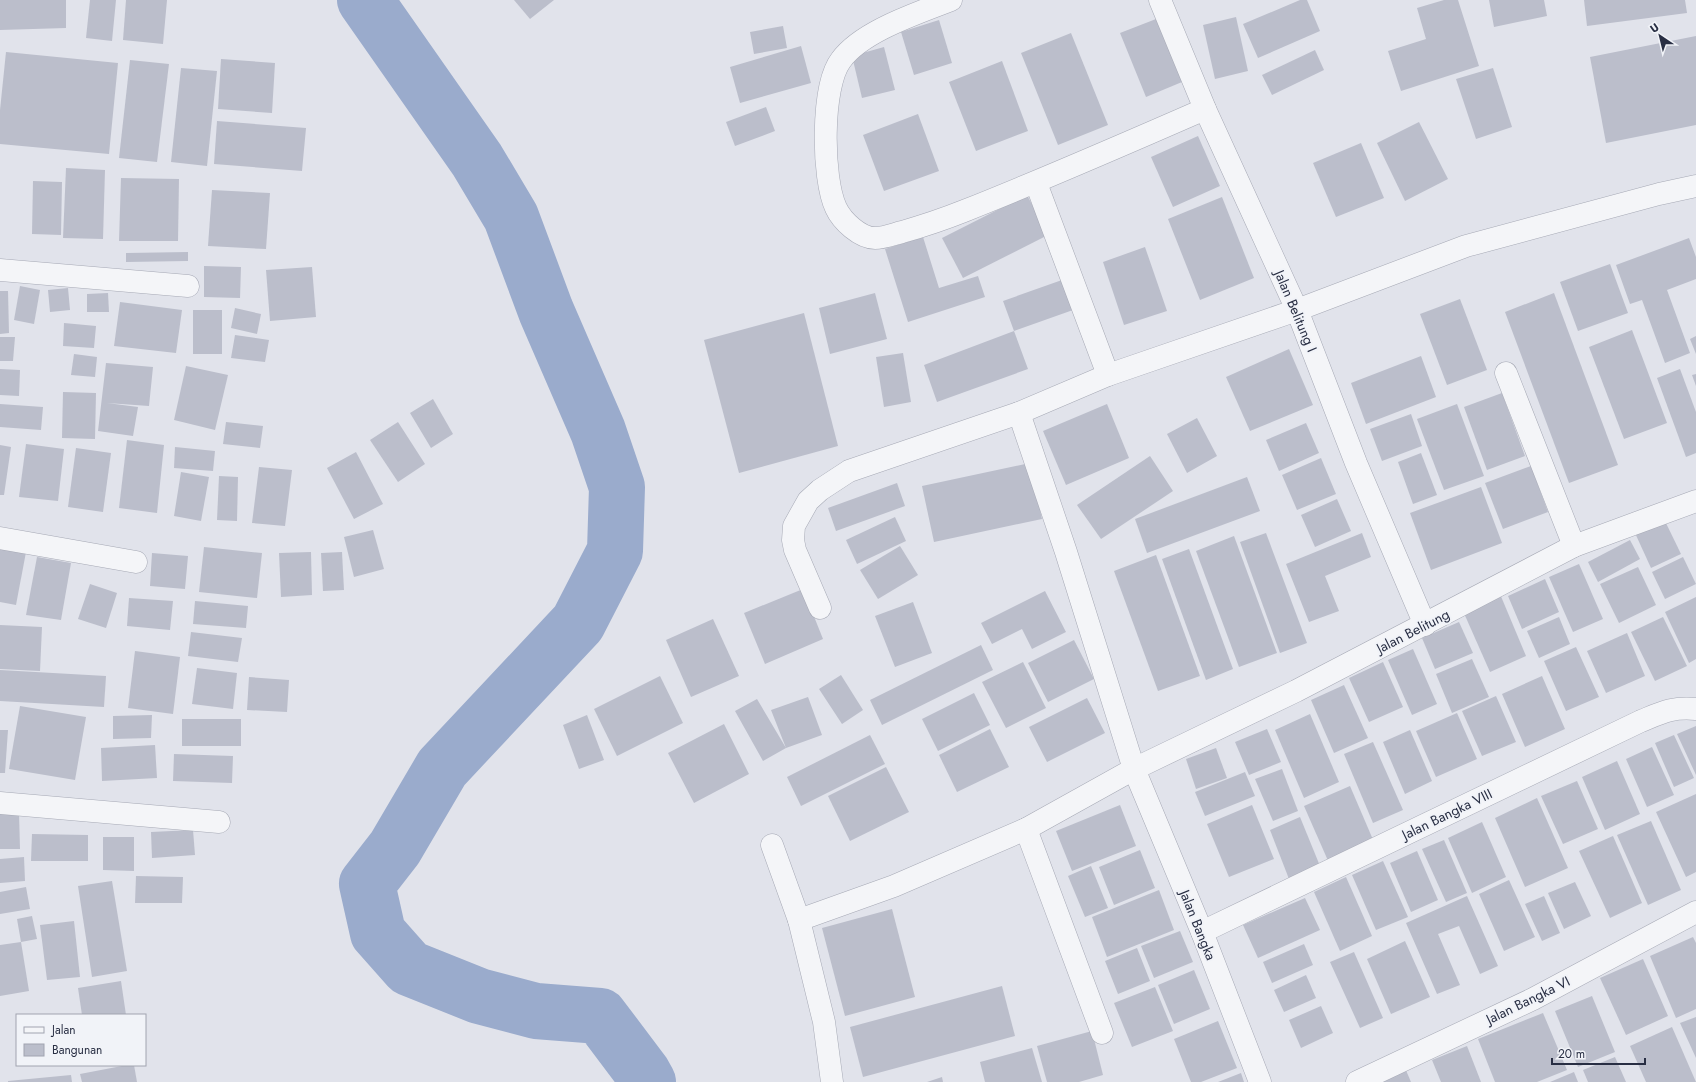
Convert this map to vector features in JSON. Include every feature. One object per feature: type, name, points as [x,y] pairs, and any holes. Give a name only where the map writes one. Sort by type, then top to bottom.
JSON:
[{"type":"street","points":[[951,0],[868,36],[850,49],[840,61],[831,81],[825,122],[826,152],[830,186],[836,208],[845,221],[862,234],[874,238],[882,238],[940,221],[1036,183],[1205,109]]},
{"type":"street","name":"Jalan Belitung I","points":[[1160,0],[1205,109],[1297,310],[1356,463],[1425,625]]},
{"type":"street","points":[[1036,183],[1108,375]]},
{"type":"street","points":[[820,608],[795,550],[793,540],[794,526],[808,501],[820,490],[849,472],[1019,413],[1108,375],[1297,310],[1466,246],[1659,194],[1696,186]]},
{"type":"street","points":[[0,270],[188,286]]},
{"type":"street","points":[[1506,373],[1574,546]]},
{"type":"street","name":"Jalan Bangka","points":[[1019,413],[1066,552],[1134,769],[1202,932],[1260,1082]]},
{"type":"street","name":"Jalan Belitung","points":[[799,920],[894,886],[1026,829],[1134,769],[1296,691],[1574,546],[1696,501]]},
{"type":"street","points":[[0,538],[136,562]]},
{"type":"street","name":"Jalan Bangka VIII","points":[[1202,932],[1641,721],[1668,709],[1696,709]]},
{"type":"street","points":[[0,804],[219,822]]},
{"type":"street","points":[[1026,829],[1102,1033]]},
{"type":"street","points":[[772,845],[799,920],[824,1022],[832,1082]]},
{"type":"street","name":"Jalan Bangka VI","points":[[1357,1082],[1533,999],[1696,912]]},
{"type":"building","points":[[0,0],[66,0],[66,28],[0,30]]},
{"type":"building","points":[[90,0],[116,0],[112,41],[86,38]]},
{"type":"building","points":[[126,0],[167,0],[163,44],[123,40]]},
{"type":"building","points":[[514,0],[554,0],[530,19]]},
{"type":"building","points":[[1300,0],[1307,0],[1320,31],[1258,58],[1243,24]]},
{"type":"building","points":[[1444,0],[1458,0],[1479,66],[1401,91],[1388,51],[1426,39],[1417,8]]},
{"type":"building","points":[[1489,0],[1544,0],[1547,16],[1494,27]]},
{"type":"building","points":[[1584,0],[1685,0],[1687,13],[1587,26]]},
{"type":"building","points":[[1236,17],[1248,71],[1215,79],[1203,25]]},
{"type":"building","points":[[1156,19],[1182,82],[1146,97],[1120,33]]},
{"type":"building","points":[[939,20],[952,63],[914,75],[901,32]]},
{"type":"building","points":[[783,26],[787,48],[754,54],[750,32]]},
{"type":"building","points":[[1071,33],[1108,125],[1058,145],[1021,53]]},
{"type":"building","points":[[1696,36],[1696,125],[1606,143],[1590,57]]},
{"type":"building","points":[[801,46],[811,83],[740,103],[730,67]]},
{"type":"building","points":[[884,47],[895,90],[862,98],[852,56]]},
{"type":"building","points":[[1315,50],[1324,70],[1272,95],[1262,75]]},
{"type":"building","points":[[6,52],[118,63],[109,154],[0,144],[0,110]]},
{"type":"building","points":[[221,59],[275,63],[272,113],[218,109]]},
{"type":"building","points":[[130,60],[169,64],[157,162],[119,158]]},
{"type":"building","points":[[1002,61],[1028,131],[976,151],[949,82]]},
{"type":"building","points":[[181,68],[217,71],[207,166],[171,162]]},
{"type":"building","points":[[1493,68],[1512,127],[1476,139],[1456,79]]},
{"type":"building","points":[[766,107],[775,131],[735,146],[726,122]]},
{"type":"building","points":[[918,114],[939,171],[884,191],[863,135]]},
{"type":"building","points":[[217,121],[306,128],[302,171],[214,164]]},
{"type":"building","points":[[1419,122],[1448,179],[1405,201],[1377,143]]},
{"type":"building","points":[[1198,136],[1220,186],[1173,207],[1151,157]]},
{"type":"building","points":[[1361,143],[1384,198],[1336,217],[1313,163]]},
{"type":"building","points":[[66,168],[105,170],[103,239],[63,238]]},
{"type":"building","points":[[121,178],[179,179],[178,241],[119,241]]},
{"type":"building","points":[[33,181],[62,182],[61,235],[32,234]]},
{"type":"building","points":[[212,190],[270,193],[266,249],[208,246]]},
{"type":"building","points":[[1027,195],[1048,235],[963,278],[942,238]]},
{"type":"building","points":[[1222,197],[1254,278],[1200,300],[1168,219]]},
{"type":"building","points":[[923,237],[939,288],[978,276],[985,297],[908,322],[885,249]]},
{"type":"building","points":[[1689,238],[1696,257],[1696,279],[1667,290],[1690,353],[1665,363],[1642,300],[1630,304],[1616,265]]},
{"type":"building","points":[[1145,247],[1167,311],[1124,325],[1103,262]]},
{"type":"building","points":[[188,252],[188,261],[126,262],[126,253]]},
{"type":"building","points":[[1610,264],[1628,313],[1578,331],[1560,282]]},
{"type":"building","points":[[204,266],[241,267],[240,298],[204,297]]},
{"type":"building","points":[[312,267],[316,317],[270,321],[266,270]]},
{"type":"building","points":[[1062,280],[1073,310],[1014,331],[1003,301]]},
{"type":"building","points":[[20,286],[40,290],[34,324],[14,320]]},
{"type":"building","points":[[68,288],[70,310],[50,312],[48,290]]},
{"type":"building","points":[[0,291],[8,291],[9,333],[0,334]]},
{"type":"building","points":[[108,293],[109,312],[87,312],[87,294]]},
{"type":"building","points":[[875,293],[887,339],[830,354],[819,308]]},
{"type":"building","points":[[1554,293],[1618,465],[1569,483],[1505,312]]},
{"type":"building","points":[[1460,299],[1487,370],[1447,385],[1420,314]]},
{"type":"building","points":[[120,302],[182,310],[176,353],[114,346]]},
{"type":"building","points":[[235,308],[261,314],[257,334],[231,328]]},
{"type":"building","points":[[193,310],[222,310],[222,354],[193,354]]},
{"type":"building","points":[[804,313],[838,446],[739,473],[704,340]]},
{"type":"building","points":[[64,323],[96,326],[94,348],[63,346]]},
{"type":"building","points":[[1632,330],[1667,423],[1624,439],[1589,347]]},
{"type":"building","points":[[1014,331],[1028,369],[937,402],[924,365]]},
{"type":"building","points":[[235,335],[269,340],[265,362],[231,358]]},
{"type":"building","points":[[1696,336],[1696,354],[1690,339]]},
{"type":"building","points":[[0,337],[15,337],[13,361],[0,361]]},
{"type":"building","points":[[1289,349],[1313,405],[1250,431],[1226,377]]},
{"type":"building","points":[[903,353],[911,402],[884,407],[876,357]]},
{"type":"building","points":[[74,354],[97,357],[95,377],[71,375]]},
{"type":"building","points":[[1421,356],[1436,397],[1366,424],[1351,383]]},
{"type":"building","points":[[106,363],[153,367],[149,406],[107,403],[138,407],[133,436],[98,431]]},
{"type":"building","points":[[186,366],[228,375],[215,430],[174,420]]},
{"type":"building","points":[[0,369],[20,370],[19,396],[0,395]]},
{"type":"building","points":[[1680,369],[1696,412],[1696,453],[1686,457],[1657,378]]},
{"type":"building","points":[[1696,374],[1696,386],[1692,375]]},
{"type":"building","points":[[63,392],[96,393],[95,439],[62,438]]},
{"type":"building","points":[[1502,393],[1525,456],[1487,470],[1464,407]]},
{"type":"building","points":[[433,399],[453,434],[431,448],[410,413]]},
{"type":"building","points":[[0,404],[43,407],[41,430],[0,427]]},
{"type":"building","points":[[1107,404],[1129,458],[1066,485],[1043,431]]},
{"type":"building","points":[[1457,404],[1484,476],[1444,490],[1417,419]]},
{"type":"building","points":[[1411,414],[1422,446],[1382,461],[1370,429]]},
{"type":"building","points":[[1197,418],[1217,456],[1187,473],[1167,434]]},
{"type":"building","points":[[226,422],[263,426],[260,448],[223,444]]},
{"type":"building","points":[[398,422],[425,464],[398,482],[370,440]]},
{"type":"building","points":[[1306,423],[1319,453],[1279,471],[1266,440]]},
{"type":"building","points":[[127,440],[164,445],[157,513],[119,508]]},
{"type":"building","points":[[26,444],[64,449],[58,501],[19,497]]},
{"type":"building","points":[[0,445],[11,447],[4,495],[0,495]]},
{"type":"building","points":[[175,447],[215,451],[213,471],[174,468]]},
{"type":"building","points":[[76,448],[111,453],[103,512],[68,507]]},
{"type":"building","points":[[356,452],[383,504],[354,519],[327,468]]},
{"type":"building","points":[[1421,453],[1437,495],[1413,504],[1398,462]]},
{"type":"building","points":[[1150,456],[1173,491],[1101,539],[1077,505]]},
{"type":"building","points":[[1321,458],[1336,494],[1297,510],[1282,475]]},
{"type":"building","points":[[1030,463],[1042,519],[934,542],[922,486]]},
{"type":"building","points":[[1531,466],[1548,512],[1503,529],[1485,483]]},
{"type":"building","points":[[259,467],[292,470],[285,526],[252,523]]},
{"type":"building","points":[[181,472],[209,477],[201,521],[174,516]]},
{"type":"building","points":[[219,476],[238,477],[237,521],[217,520]]},
{"type":"building","points":[[1247,477],[1260,511],[1147,553],[1135,519]]},
{"type":"building","points":[[897,483],[905,506],[836,531],[828,508]]},
{"type":"building","points":[[1481,487],[1502,543],[1431,570],[1410,513]]},
{"type":"building","points":[[1337,499],[1351,531],[1315,547],[1301,515]]},
{"type":"building","points":[[895,517],[906,541],[857,564],[846,540]]},
{"type":"building","points":[[1664,519],[1681,554],[1651,568],[1635,533]]},
{"type":"building","points":[[373,530],[384,569],[354,577],[344,537]]},
{"type":"building","points":[[1266,533],[1307,643],[1280,653],[1240,542]]},
{"type":"building","points":[[1362,533],[1371,557],[1325,576],[1339,611],[1309,622],[1286,564]]},
{"type":"building","points":[[1234,536],[1277,653],[1239,667],[1196,551]]},
{"type":"building","points":[[1630,540],[1640,559],[1598,582],[1588,562]]},
{"type":"building","points":[[900,546],[918,575],[878,599],[860,570]]},
{"type":"building","points":[[204,547],[262,553],[257,598],[199,592]]},
{"type":"building","points":[[0,548],[26,552],[16,605],[0,602]]},
{"type":"building","points":[[1189,549],[1233,669],[1206,680],[1162,559]]},
{"type":"building","points":[[311,552],[312,595],[281,597],[279,553]]},
{"type":"building","points":[[342,552],[344,590],[323,591],[321,553]]},
{"type":"building","points":[[152,553],[188,556],[185,589],[150,586]]},
{"type":"building","points":[[1156,555],[1200,676],[1158,691],[1114,571]]},
{"type":"building","points":[[37,557],[71,563],[61,620],[26,615]]},
{"type":"building","points":[[1683,557],[1696,584],[1665,599],[1652,572]]},
{"type":"building","points":[[1579,564],[1603,619],[1573,632],[1549,577]]},
{"type":"building","points":[[1638,567],[1656,605],[1619,623],[1600,584]]},
{"type":"building","points":[[1545,579],[1559,612],[1522,629],[1508,596]]},
{"type":"building","points":[[90,584],[117,593],[106,628],[78,619]]},
{"type":"building","points":[[803,589],[823,639],[765,664],[744,613]]},
{"type":"building","points":[[1045,591],[1066,632],[1032,649],[1022,629],[992,644],[981,623]]},
{"type":"building","points":[[1500,594],[1526,656],[1490,672],[1463,611]]},
{"type":"building","points":[[1696,597],[1696,659],[1689,663],[1665,612]]},
{"type":"building","points":[[129,598],[173,601],[170,630],[127,626]]},
{"type":"building","points":[[195,601],[248,606],[246,628],[193,624]]},
{"type":"building","points":[[913,602],[932,653],[895,667],[875,616]]},
{"type":"building","points":[[1559,617],[1570,644],[1539,658],[1527,631]]},
{"type":"building","points":[[1663,617],[1687,666],[1655,681],[1631,632]]},
{"type":"building","points":[[713,619],[739,676],[691,697],[666,640]]},
{"type":"building","points":[[1459,622],[1473,653],[1435,669],[1422,638]]},
{"type":"building","points":[[0,625],[42,627],[40,671],[0,669]]},
{"type":"building","points":[[191,632],[242,638],[238,662],[188,656]]},
{"type":"building","points":[[1627,633],[1645,676],[1606,693],[1587,651]]},
{"type":"building","points":[[1074,640],[1094,679],[1048,702],[1028,663]]},
{"type":"building","points":[[981,645],[993,670],[882,725],[870,700]]},
{"type":"building","points":[[1576,647],[1599,697],[1566,711],[1544,661]]},
{"type":"building","points":[[1413,649],[1437,704],[1412,715],[1388,660]]},
{"type":"building","points":[[135,651],[180,657],[173,714],[128,708]]},
{"type":"building","points":[[1472,659],[1489,697],[1452,713],[1436,674]]},
{"type":"building","points":[[1023,662],[1046,708],[1006,728],[982,682]]},
{"type":"building","points":[[1383,662],[1403,707],[1369,722],[1349,678]]},
{"type":"building","points":[[197,668],[237,673],[233,709],[192,704]]},
{"type":"building","points":[[0,670],[106,676],[104,707],[0,701]]},
{"type":"building","points":[[841,675],[863,710],[842,724],[819,689]]},
{"type":"building","points":[[660,676],[683,723],[617,756],[594,709]]},
{"type":"building","points":[[1542,676],[1565,729],[1525,747],[1502,694]]},
{"type":"building","points":[[249,677],[289,680],[287,712],[247,710]]},
{"type":"building","points":[[1344,685],[1368,738],[1334,753],[1311,700]]},
{"type":"building","points":[[974,693],[990,725],[938,751],[922,719]]},
{"type":"building","points":[[1496,696],[1516,742],[1482,756],[1462,711]]},
{"type":"building","points":[[808,697],[822,735],[786,748],[771,710]]},
{"type":"building","points":[[1087,698],[1105,733],[1047,762],[1029,727]]},
{"type":"building","points":[[757,699],[786,748],[763,761],[735,711]]},
{"type":"building","points":[[20,706],[86,717],[75,780],[9,769]]},
{"type":"building","points":[[1457,713],[1477,759],[1436,777],[1416,731]]},
{"type":"building","points":[[1310,714],[1339,782],[1304,798],[1275,730]]},
{"type":"building","points":[[152,715],[151,738],[113,739],[113,716]]},
{"type":"building","points":[[587,715],[604,760],[579,769],[563,725]]},
{"type":"building","points":[[182,719],[241,719],[241,746],[182,746]]},
{"type":"building","points":[[724,724],[749,774],[694,803],[668,753]]},
{"type":"building","points":[[1696,726],[1696,775],[1677,734]]},
{"type":"building","points":[[990,729],[1009,767],[957,792],[939,755]]},
{"type":"building","points":[[1267,729],[1281,762],[1249,775],[1235,742]]},
{"type":"building","points":[[0,730],[8,730],[5,773],[0,773]]},
{"type":"building","points":[[1410,730],[1432,781],[1405,794],[1383,742]]},
{"type":"building","points":[[870,735],[885,764],[801,806],[787,777]]},
{"type":"building","points":[[1674,735],[1694,778],[1674,787],[1655,743]]},
{"type":"building","points":[[1373,742],[1403,810],[1373,823],[1344,754]]},
{"type":"building","points":[[155,745],[157,778],[102,781],[101,748]]},
{"type":"building","points":[[1652,747],[1674,795],[1647,807],[1626,759]]},
{"type":"building","points":[[1216,748],[1227,778],[1196,789],[1186,759]]},
{"type":"building","points":[[174,754],[233,756],[232,783],[173,781]]},
{"type":"building","points":[[1617,761],[1640,814],[1605,830],[1582,777]]},
{"type":"building","points":[[886,767],[909,812],[850,841],[828,796]]},
{"type":"building","points":[[1282,769],[1298,811],[1273,821],[1255,779]]},
{"type":"building","points":[[1245,772],[1255,796],[1205,816],[1195,792]]},
{"type":"building","points":[[1577,781],[1598,829],[1563,844],[1541,796]]},
{"type":"building","points":[[1350,786],[1374,842],[1329,863],[1304,806]]},
{"type":"building","points":[[1696,794],[1696,872],[1686,877],[1656,812]]},
{"type":"building","points":[[1537,798],[1568,868],[1525,887],[1495,818]]},
{"type":"building","points":[[1120,805],[1136,846],[1072,871],[1056,831]]},
{"type":"building","points":[[1252,805],[1274,859],[1229,877],[1207,824]]},
{"type":"building","points":[[0,812],[19,812],[20,849],[0,849]]},
{"type":"building","points":[[1300,817],[1320,866],[1289,879],[1270,830]]},
{"type":"building","points":[[1651,821],[1681,890],[1648,905],[1617,835]]},
{"type":"building","points":[[1482,822],[1506,877],[1472,893],[1448,838]]},
{"type":"building","points":[[193,830],[195,855],[152,858],[151,832]]},
{"type":"building","points":[[32,834],[88,835],[88,861],[31,861]]},
{"type":"building","points":[[1613,836],[1642,903],[1610,918],[1579,851]]},
{"type":"building","points":[[103,837],[134,837],[134,871],[103,870]]},
{"type":"building","points":[[1444,840],[1467,893],[1446,902],[1422,849]]},
{"type":"building","points":[[1140,850],[1155,888],[1114,905],[1099,867]]},
{"type":"building","points":[[1417,851],[1438,900],[1411,912],[1390,863]]},
{"type":"building","points":[[24,857],[25,881],[0,883],[0,859]]},
{"type":"building","points":[[1383,861],[1408,917],[1376,930],[1352,875]]},
{"type":"building","points":[[1091,866],[1108,908],[1085,917],[1068,876]]},
{"type":"building","points":[[136,876],[183,877],[182,903],[135,903]]},
{"type":"building","points":[[1346,877],[1372,936],[1340,951],[1314,892]]},
{"type":"building","points":[[1509,880],[1535,937],[1504,951],[1479,894]]},
{"type":"building","points":[[112,881],[127,971],[92,977],[78,886]]},
{"type":"building","points":[[1575,882],[1591,916],[1564,929],[1548,893]]},
{"type":"building","points":[[26,887],[30,909],[0,914],[0,892]]},
{"type":"building","points":[[1159,890],[1174,930],[1107,957],[1092,917]]},
{"type":"building","points":[[1467,896],[1498,966],[1480,974],[1459,926],[1438,934],[1460,985],[1437,994],[1406,923]]},
{"type":"building","points":[[1544,896],[1560,933],[1542,941],[1525,904]]},
{"type":"building","points":[[1305,898],[1320,930],[1258,958],[1243,925]]},
{"type":"building","points":[[892,909],[915,997],[845,1016],[822,928]]},
{"type":"building","points":[[32,916],[37,939],[21,942],[17,919]]},
{"type":"building","points":[[74,921],[80,977],[47,980],[40,925]]},
{"type":"building","points":[[1180,931],[1193,962],[1154,978],[1141,946]]},
{"type":"building","points":[[1693,937],[1696,943],[1696,1009],[1676,1018],[1650,956]]},
{"type":"building","points":[[1405,941],[1430,997],[1391,1014],[1367,959]]},
{"type":"building","points":[[21,942],[29,991],[0,996],[0,945]]},
{"type":"building","points":[[1304,944],[1313,965],[1272,983],[1263,962]]},
{"type":"building","points":[[1137,948],[1150,981],[1118,994],[1105,961]]},
{"type":"building","points":[[1354,952],[1383,1018],[1360,1028],[1330,962]]},
{"type":"building","points":[[1643,959],[1668,1016],[1626,1035],[1600,978]]},
{"type":"building","points":[[1194,970],[1210,1009],[1174,1024],[1158,985]]},
{"type":"building","points":[[1306,975],[1316,998],[1284,1012],[1274,990]]},
{"type":"building","points":[[121,981],[126,1014],[82,1014],[78,988]]},
{"type":"building","points":[[1002,986],[1015,1036],[863,1077],[850,1027]]},
{"type":"building","points":[[1155,987],[1173,1031],[1132,1047],[1114,1003]]},
{"type":"building","points":[[1592,996],[1615,1052],[1578,1067],[1555,1011]]},
{"type":"building","points":[[1321,1006],[1333,1033],[1301,1048],[1289,1020]]},
{"type":"building","points":[[1543,1013],[1567,1070],[1537,1082],[1495,1082],[1478,1039]]},
{"type":"building","points":[[1696,1017],[1696,1058],[1680,1023]]},
{"type":"building","points":[[1218,1021],[1237,1068],[1201,1082],[1191,1082],[1174,1039]]},
{"type":"building","points":[[1672,1027],[1696,1082],[1646,1082],[1630,1046]]},
{"type":"building","points":[[1092,1031],[1103,1075],[1079,1082],[1047,1082],[1037,1046]]},
{"type":"building","points":[[1467,1046],[1481,1082],[1441,1082],[1432,1060]]},
{"type":"building","points":[[1032,1048],[1042,1082],[985,1082],[980,1062]]},
{"type":"building","points":[[1615,1057],[1626,1082],[1588,1082],[1583,1070]]},
{"type":"building","points":[[122,1066],[134,1066],[137,1082],[82,1082],[80,1074]]},
{"type":"building","points":[[1405,1068],[1411,1082],[1372,1082]]},
{"type":"building","points":[[1574,1072],[1578,1082],[1550,1082]]},
{"type":"building","points":[[1241,1073],[1244,1082],[1218,1082]]},
{"type":"building","points":[[71,1075],[72,1082],[8,1082],[8,1081]]},
{"type":"building","points":[[942,1077],[943,1082],[927,1082]]},
{"type":"waterway","points":[[365,0],[477,160],[511,217],[546,311],[598,431],[617,487],[615,551],[578,623],[442,768],[395,848],[367,884],[378,933],[409,968],[479,996],[536,1011],[600,1016],[643,1073],[648,1082]]}]
